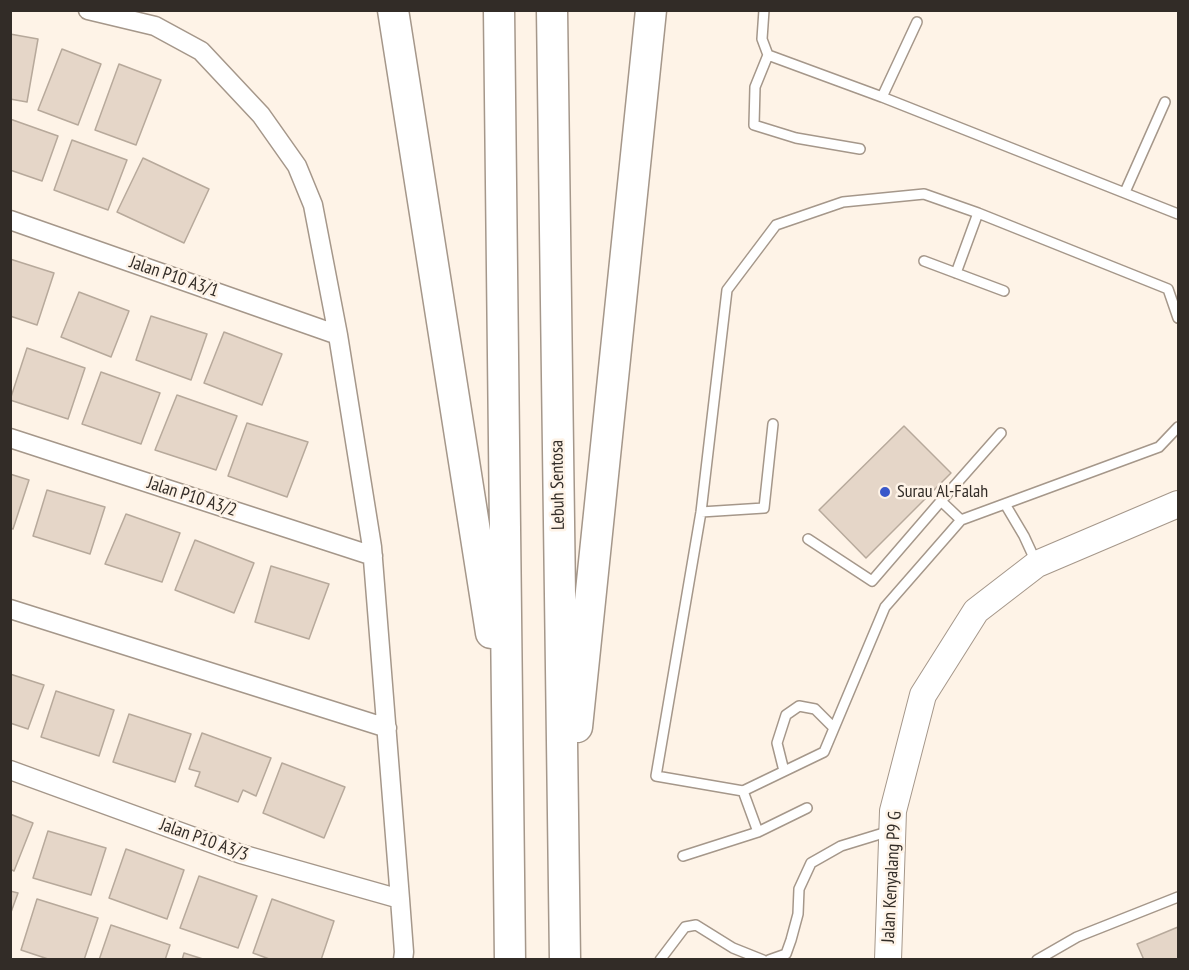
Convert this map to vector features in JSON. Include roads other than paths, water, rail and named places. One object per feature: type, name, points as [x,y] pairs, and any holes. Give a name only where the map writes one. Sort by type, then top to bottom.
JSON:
[{"type":"main road","points":[[393,10],[507,737]]},
{"type":"main road","points":[[499,10],[510,960]]},
{"type":"main road","name":"Lebuh Sentosa","points":[[552,10],[565,960]]},
{"type":"main road","points":[[562,868],[651,10]]},
{"type":"street","points":[[88,10],[155,26],[201,51],[261,115],[297,166],[313,205],[338,335],[373,556],[403,960]]},
{"type":"street","name":"Jalan P10 A3/1","points":[[10,219],[338,335]]},
{"type":"street","name":"Jalan P10 A3/2","points":[[10,438],[373,556]]},
{"type":"street","name":"Jalan Kenyalang P9 G","points":[[888,960],[893,811],[923,695],[976,611],[1037,564],[1179,504]]},
{"type":"street","points":[[10,609],[387,728]]},
{"type":"street","name":"Jalan P10 A3/3","points":[[10,770],[241,854],[400,899]]},
{"type":"lane","points":[[764,10],[762,39],[768,55],[755,87],[754,125],[796,138],[860,149]]},
{"type":"lane","points":[[882,97],[917,22]]},
{"type":"lane","points":[[768,55],[882,97],[1179,214]]},
{"type":"lane","points":[[1125,192],[1165,102]]},
{"type":"lane","points":[[1179,318],[1168,289],[978,213],[924,194],[843,202],[776,225],[727,290],[701,512],[656,776],[743,791],[824,752],[885,607],[961,520],[1159,447],[1179,427]]},
{"type":"lane","points":[[956,273],[978,213]]},
{"type":"lane","points":[[924,261],[1004,291]]},
{"type":"lane","points":[[701,512],[764,508],[773,424]]},
{"type":"lane","points":[[808,539],[872,581],[1000,433]]},
{"type":"lane","points":[[941,501],[961,520]]},
{"type":"lane","points":[[1005,504],[1037,564]]},
{"type":"lane","points":[[784,771],[777,743],[786,715],[799,706],[815,709],[834,728]]},
{"type":"lane","points":[[743,791],[758,832]]},
{"type":"lane","points":[[683,856],[758,832],[807,808]]},
{"type":"lane","points":[[769,960],[786,954],[798,914],[799,890],[811,863],[841,846],[892,830]]},
{"type":"lane","points":[[1037,960],[1077,937],[1179,897]]},
{"type":"lane","points":[[660,960],[685,927],[696,925],[733,948],[763,960]]},
{"type":"place","name":"Surau Al-Falah","points":[[885,492]]}]
